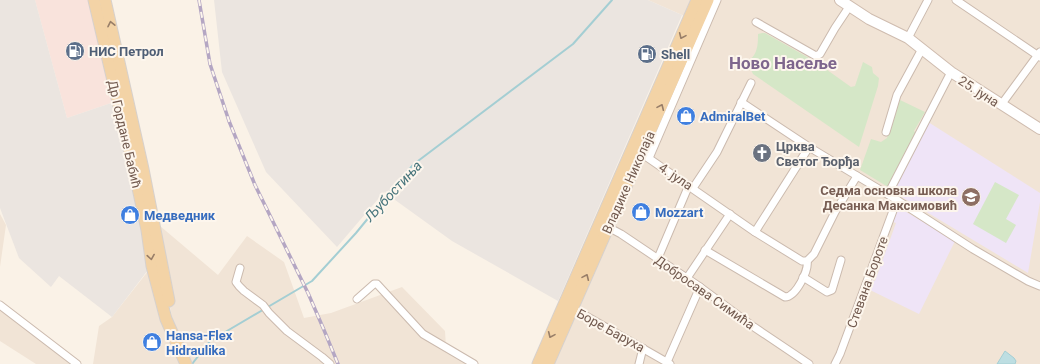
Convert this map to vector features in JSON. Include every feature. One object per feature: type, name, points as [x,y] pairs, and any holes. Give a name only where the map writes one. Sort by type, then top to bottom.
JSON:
[{"type":"main road","name":"Др Гордане Бабић","points":[[94,0],[135,174],[147,230],[152,266],[166,319],[185,362]]},
{"type":"main road","name":"Др Гордане Бабић","points":[[105,0],[144,169],[173,318],[175,337]]},
{"type":"main road","name":"Владике Николаја","points":[[548,364],[697,0]]},
{"type":"main road","name":"Владике Николаја","points":[[538,364],[604,226],[645,155],[708,0]]},
{"type":"street","points":[[645,155],[717,0]]},
{"type":"street","name":"25. јуна","points":[[840,0],[869,19],[908,38],[951,72],[1040,129]]},
{"type":"street","points":[[908,38],[928,0]]},
{"type":"street","points":[[956,0],[1039,54],[1001,105]]},
{"type":"street","points":[[756,22],[816,56],[820,54],[849,7]]},
{"type":"street","points":[[886,132],[897,95],[922,49]]},
{"type":"street","points":[[888,194],[951,72]]},
{"type":"street","points":[[658,258],[691,186],[717,152],[751,83]]},
{"type":"street","points":[[741,102],[809,147],[888,194],[973,249],[1028,281],[1040,286]]},
{"type":"street","points":[[755,232],[809,147]]},
{"type":"street","name":"4. јула","points":[[645,155],[755,232],[798,259],[807,261]]},
{"type":"street","points":[[706,250],[785,297],[788,297],[795,292],[803,277],[807,266],[807,261],[814,254],[835,212],[857,176]]},
{"type":"street","name":"Стевана Бороте","points":[[835,364],[897,200]]},
{"type":"street","points":[[687,278],[730,214]]},
{"type":"street","name":"Добросава Симића","points":[[604,226],[658,258],[754,327],[809,364]]},
{"type":"street","points":[[803,277],[827,292],[830,292],[832,290],[841,260]]},
{"type":"street","points":[[240,268],[236,282],[237,284],[263,305],[287,331],[330,364]]},
{"type":"street","points":[[357,299],[374,284],[377,284],[423,334],[474,364]]},
{"type":"street","points":[[669,363],[700,287]]},
{"type":"street","points":[[0,306],[77,364]]},
{"type":"street","name":"Боре Баруха","points":[[572,308],[669,363]]},
{"type":"street","points":[[639,364],[643,348]]},
{"type":"shaded area","points":[[0,0],[35,0],[67,118],[114,102],[151,266],[112,317],[59,276],[51,287],[19,258],[0,208]]},
{"type":"shaded area","name":"НИС Петрол","points":[[35,0],[89,0],[114,102],[67,118]]},
{"type":"shaded area","points":[[214,0],[648,0],[682,15],[558,301],[452,241],[384,192],[337,247],[266,172],[222,72]]},
{"type":"shaded area","points":[[648,0],[1040,0],[1040,364],[548,364],[689,18]]},
{"type":"shaded area","name":"Седма основна школа Десанка Максимовић","points":[[925,120],[1040,193],[1040,202],[1028,273],[890,190]]},
{"type":"shaded area","points":[[898,210],[903,210],[955,241],[919,314],[868,289],[871,280],[875,281],[896,223],[893,222]]},
{"type":"shaded area","points":[[0,214],[6,225],[0,267]]},
{"type":"shaded area","points":[[153,220],[218,275],[247,236],[284,262],[304,318],[331,313],[402,287],[445,331],[446,347],[474,364],[93,364],[99,326],[112,317],[152,266],[174,327]]},
{"type":"shaded area","points":[[0,302],[80,364],[36,364],[0,341]]},
{"type":"green space","points":[[765,33],[816,62],[851,87],[855,86],[863,62],[872,67],[873,73],[879,78],[878,86],[859,147],[753,74],[749,62],[757,49],[758,34]]},
{"type":"green space","points":[[898,99],[925,112],[914,131],[916,133],[888,187],[860,170],[871,139],[881,142],[887,138]]},
{"type":"green space","points":[[995,182],[1019,195],[1006,219],[1016,225],[1006,243],[973,224]]},
{"type":"water","points":[[1005,351],[1014,358],[1016,361],[1015,364],[997,364]]},
{"type":"waterway","name":"Љубостиња","points":[[192,364],[210,341],[312,281],[356,233],[414,164],[573,44],[612,0]]},
{"type":"railway","points":[[199,0],[210,64],[229,121],[255,185],[308,293],[338,364]]},
{"type":"place","name":"НИС Петрол","points":[[75,51]]},
{"type":"place","name":"Shell","points":[[647,54]]},
{"type":"place","name":"AdmiralBet","points":[[686,116]]},
{"type":"place","name":"Црква Светог Ђорђа","points":[[762,153]]},
{"type":"place","name":"Седма основна школа Десанка Максимовић","points":[[971,197]]},
{"type":"place","name":"Mozzart","points":[[641,212]]},
{"type":"place","name":"Медведник","points":[[130,215]]},
{"type":"place","name":"Hansa-Flex Hidraulika","points":[[152,342]]},
{"type":"district","name":"Ново Насеље","points":[[783,63]]}]
